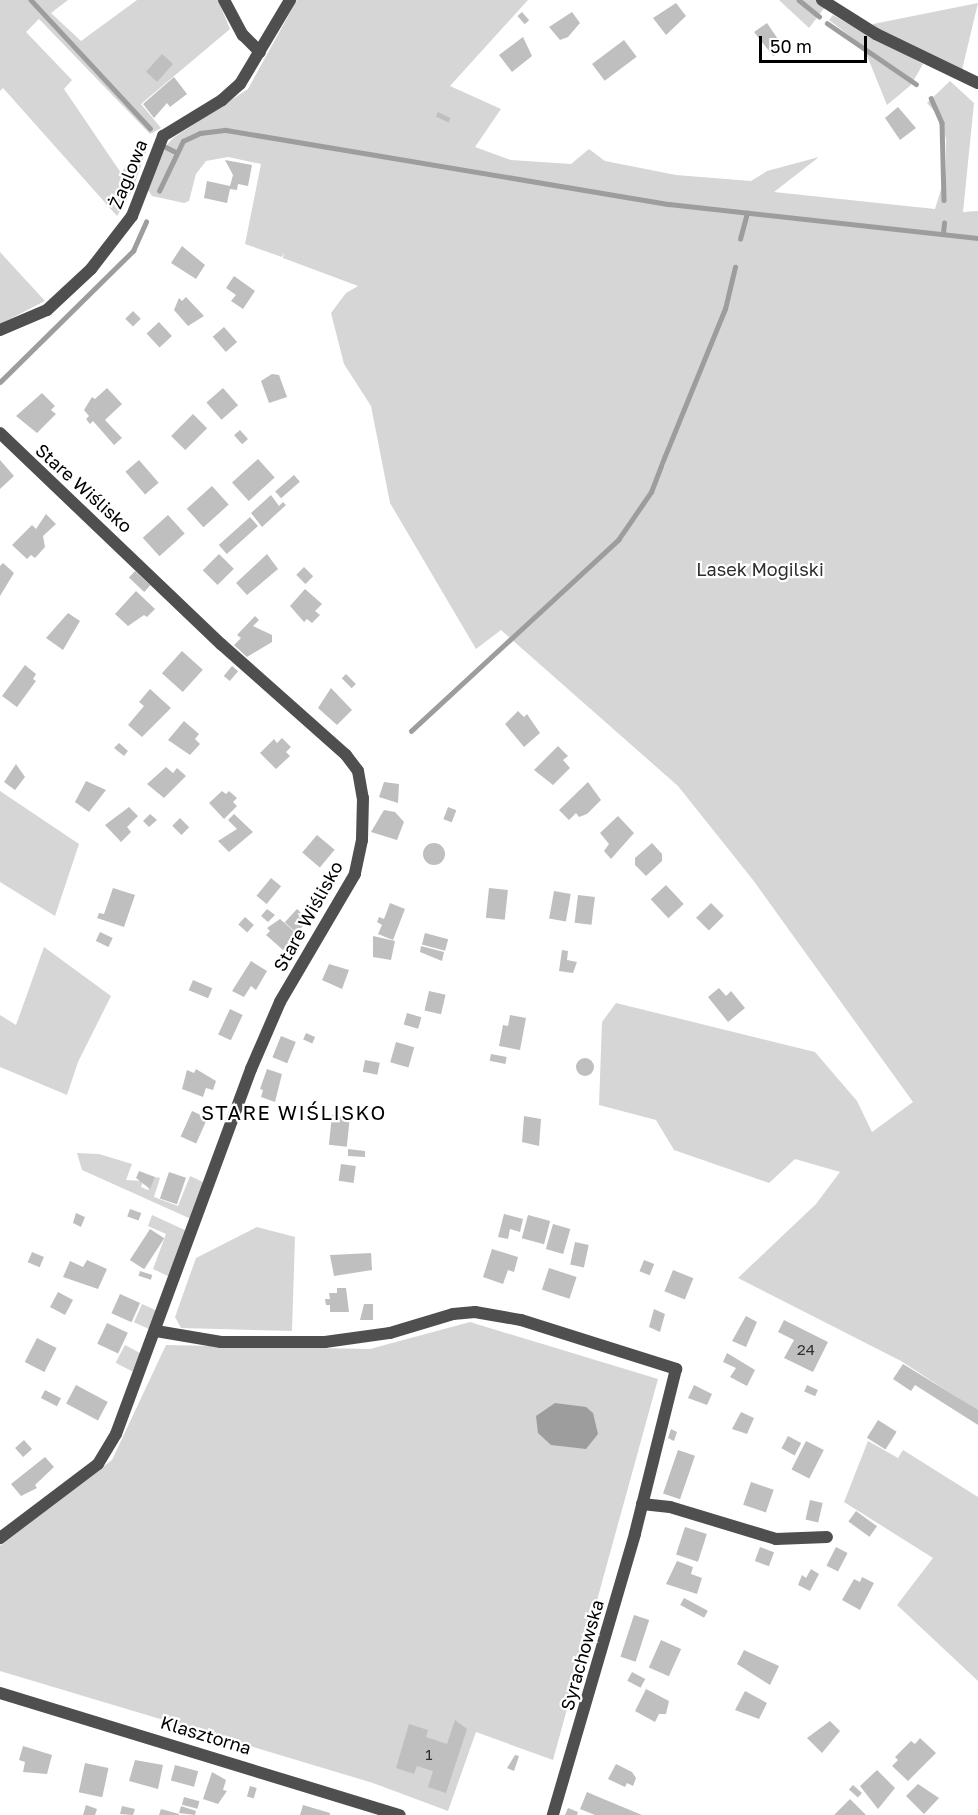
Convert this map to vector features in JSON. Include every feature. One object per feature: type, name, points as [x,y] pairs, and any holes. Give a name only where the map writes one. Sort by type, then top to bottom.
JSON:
[{"type":"street","points":[[224,0],[243,35],[260,52]]},
{"type":"street","name":"Żaglowa","points":[[0,330],[47,310],[91,269],[132,216],[163,136],[228,95],[246,77],[290,0]]},
{"type":"street","points":[[822,0],[870,31],[978,83]]},
{"type":"street","name":"Stare Wiślisko","points":[[0,433],[221,644],[346,754],[360,777],[362,840],[355,874],[280,1002],[251,1069],[156,1332],[116,1434],[98,1464],[0,1538]]},
{"type":"street","name":"Syrachowska","points":[[156,1332],[221,1342],[325,1342],[390,1333],[464,1312],[521,1320],[676,1369],[642,1504],[553,1815]]},
{"type":"street","points":[[642,1504],[670,1508],[776,1539],[827,1537]]},
{"type":"street","name":"Klasztorna","points":[[0,1693],[374,1810],[400,1815]]},
{"type":"green space","points":[[0,0],[68,0],[51,13],[81,41],[137,0],[218,0],[230,29],[141,104],[161,128],[150,134],[39,19],[26,32],[72,80],[64,89],[121,173],[141,146],[146,152],[132,191],[117,216],[3,88],[0,91]]},
{"type":"green space","name":"Lasek Mogilski","points":[[297,0],[528,0],[450,86],[501,109],[475,147],[511,160],[571,164],[589,149],[605,161],[676,175],[751,181],[767,171],[819,157],[774,192],[935,209],[946,173],[946,139],[939,116],[927,103],[950,81],[974,103],[963,212],[978,211],[978,1411],[901,1361],[738,1278],[816,1204],[840,1172],[795,1159],[769,1183],[674,1150],[656,1120],[599,1105],[602,1022],[616,1003],[815,1052],[857,1101],[872,1132],[913,1102],[753,880],[678,786],[501,630],[476,649],[390,503],[371,406],[344,364],[331,313],[346,293],[358,286],[283,258],[284,252],[282,257],[245,244],[261,164],[228,157],[206,161],[196,174],[189,201],[184,203],[152,196],[148,190],[158,155],[173,138],[248,89]]},
{"type":"green space","points":[[779,0],[817,0],[825,7],[809,28]]},
{"type":"green space","points":[[978,3],[962,70],[874,28],[873,24]]},
{"type":"green space","points":[[833,15],[923,64],[911,85],[887,105],[863,46],[829,20]]},
{"type":"green space","points":[[0,252],[45,301],[0,324]]},
{"type":"green space","points":[[0,791],[79,844],[55,916],[0,882]]},
{"type":"green space","points":[[44,947],[111,996],[78,1062],[67,1095],[0,1067],[0,1015],[16,1025]]},
{"type":"green space","points":[[77,1153],[99,1154],[132,1164],[126,1180],[143,1181],[141,1187],[148,1190],[155,1177],[160,1178],[154,1197],[178,1206],[190,1176],[205,1183],[191,1219],[82,1170]]},
{"type":"green space","points":[[152,1215],[187,1231],[168,1276],[153,1269],[166,1234],[148,1226]]},
{"type":"green space","points":[[257,1227],[295,1237],[292,1331],[181,1328],[175,1317],[196,1258]]},
{"type":"green space","points":[[142,1304],[158,1311],[149,1329],[134,1322]]},
{"type":"green space","points":[[470,1322],[658,1379],[553,1760],[476,1732],[448,1811],[373,1783],[0,1671],[0,1546],[112,1460],[166,1345],[370,1349]]},
{"type":"green space","points":[[125,1345],[142,1354],[132,1372],[116,1363]]},
{"type":"green space","points":[[868,1441],[898,1458],[903,1450],[978,1497],[978,1681],[897,1605],[933,1558],[844,1502]]},
{"type":"shaded area","points":[[555,1403],[586,1407],[593,1413],[598,1434],[586,1449],[551,1445],[538,1433],[536,1416]]},
{"type":"building","points":[[676,3],[686,16],[666,35],[653,18]]},
{"type":"building","points":[[522,12],[529,20],[525,24],[517,16]]},
{"type":"building","points":[[572,12],[580,23],[568,37],[560,40],[549,27]]},
{"type":"building","points":[[767,23],[784,48],[773,56],[754,32]]},
{"type":"building","points":[[523,37],[532,56],[512,72],[499,55]]},
{"type":"building","points":[[624,40],[637,57],[605,81],[592,64]]},
{"type":"building","points":[[162,54],[173,64],[157,82],[146,72]]},
{"type":"building","points":[[174,77],[187,94],[170,107],[167,103],[154,118],[143,104]]},
{"type":"building","points":[[898,107],[916,128],[900,140],[885,118]]},
{"type":"building","points":[[438,112],[451,118],[449,122],[436,117]]},
{"type":"building","points":[[225,160],[252,165],[248,186],[238,184],[237,190],[230,189],[227,203],[204,198],[207,181],[230,186],[233,175]]},
{"type":"building","points":[[182,246],[205,265],[196,279],[171,263]]},
{"type":"building","points":[[234,276],[255,291],[243,309],[231,301],[236,295],[226,288]]},
{"type":"building","points":[[186,297],[204,316],[188,326],[174,310],[179,298],[182,301]]},
{"type":"building","points":[[133,311],[141,319],[133,327],[125,319]]},
{"type":"building","points":[[159,322],[172,336],[160,347],[147,334]]},
{"type":"building","points":[[224,327],[237,342],[226,352],[213,337]]},
{"type":"building","points":[[272,374],[279,375],[287,397],[269,403],[261,381]]},
{"type":"building","points":[[107,388],[122,404],[105,420],[122,438],[114,445],[93,421],[90,424],[86,419],[89,416],[84,410],[92,397],[95,399]]},
{"type":"building","points":[[223,388],[238,405],[221,420],[206,402]]},
{"type":"building","points":[[42,393],[55,406],[51,410],[56,414],[37,433],[16,416]]},
{"type":"building","points":[[193,414],[207,428],[185,450],[171,436]]},
{"type":"building","points":[[240,430],[248,439],[242,444],[234,435]]},
{"type":"building","points":[[258,459],[275,478],[249,501],[232,482]]},
{"type":"building","points":[[0,460],[14,476],[0,489]]},
{"type":"building","points":[[139,460],[159,483],[145,494],[125,472]]},
{"type":"building","points":[[294,475],[300,482],[281,498],[275,491]]},
{"type":"building","points":[[212,486],[229,505],[203,527],[187,509]]},
{"type":"building","points":[[271,495],[279,506],[283,502],[286,505],[262,527],[251,513]]},
{"type":"building","points":[[100,497],[108,506],[100,513],[92,504]]},
{"type":"building","points":[[46,514],[56,524],[43,536],[45,547],[35,558],[31,555],[27,559],[12,545],[32,525],[36,529]]},
{"type":"building","points":[[168,515],[185,534],[159,556],[143,538]]},
{"type":"building","points":[[250,517],[258,526],[227,554],[219,545]]},
{"type":"building","points":[[219,554],[234,569],[218,585],[203,570]]},
{"type":"building","points":[[267,554],[278,569],[247,595],[236,583]]},
{"type":"building","points":[[3,563],[14,573],[0,596],[0,566]]},
{"type":"building","points":[[304,567],[313,576],[305,584],[296,575]]},
{"type":"building","points":[[135,571],[150,585],[144,592],[129,578]]},
{"type":"building","points":[[305,589],[322,604],[315,611],[320,615],[312,623],[307,619],[304,622],[290,606]]},
{"type":"building","points":[[136,591],[155,609],[147,617],[144,615],[128,626],[115,614]]},
{"type":"building","points":[[68,613],[80,621],[63,650],[46,638]]},
{"type":"building","points":[[255,616],[259,620],[253,626],[272,635],[272,642],[247,657],[234,645],[241,638],[237,635]]},
{"type":"building","points":[[182,651],[203,670],[183,692],[162,673]]},
{"type":"building","points":[[25,665],[36,674],[33,679],[36,681],[17,707],[2,696]]},
{"type":"building","points":[[232,666],[238,671],[230,681],[224,676]]},
{"type":"building","points":[[346,674],[356,684],[352,688],[342,678]]},
{"type":"building","points":[[331,688],[352,710],[337,725],[318,708]]},
{"type":"building","points":[[150,689],[171,708],[142,737],[128,725],[144,706],[139,702]]},
{"type":"building","points":[[518,711],[524,717],[527,714],[540,733],[524,747],[505,724]]},
{"type":"building","points":[[184,721],[199,734],[195,739],[200,744],[190,755],[168,740]]},
{"type":"building","points":[[282,738],[291,747],[286,752],[290,756],[276,769],[260,753],[274,739],[277,743]]},
{"type":"building","points":[[119,743],[128,751],[124,756],[114,748]]},
{"type":"building","points":[[558,746],[568,756],[563,760],[570,768],[553,785],[534,770]]},
{"type":"building","points":[[16,764],[25,777],[15,790],[4,782]]},
{"type":"building","points":[[166,767],[173,773],[177,768],[186,776],[164,798],[147,784]]},
{"type":"building","points":[[86,781],[106,790],[89,812],[75,802]]},
{"type":"building","points":[[384,782],[399,784],[398,803],[379,797]]},
{"type":"building","points":[[588,782],[601,800],[587,814],[579,817],[576,813],[569,820],[559,810]]},
{"type":"building","points":[[222,791],[226,794],[229,791],[237,798],[233,802],[237,806],[224,819],[209,803]]},
{"type":"building","points":[[129,807],[138,816],[127,827],[131,832],[121,842],[105,825]]},
{"type":"building","points":[[448,807],[456,810],[452,822],[443,819]]},
{"type":"building","points":[[384,810],[395,812],[404,822],[397,840],[371,832]]},
{"type":"building","points":[[150,814],[157,820],[149,827],[143,821]]},
{"type":"building","points":[[234,814],[253,832],[229,852],[218,841],[237,829],[228,820]]},
{"type":"building","points":[[618,816],[634,833],[611,859],[604,851],[609,844],[600,833]]},
{"type":"building","points":[[180,818],[189,827],[181,835],[172,826]]},
{"type":"building","points":[[317,835],[335,850],[320,867],[302,853]]},
{"type":"building","points":[[434,843],[442,846],[445,854],[442,862],[434,865],[426,862],[423,854],[426,846]]},
{"type":"building","points":[[652,843],[662,854],[662,861],[646,876],[635,865],[635,858]]},
{"type":"building","points":[[271,878],[281,886],[267,904],[257,896]]},
{"type":"building","points":[[666,885],[684,904],[668,918],[651,899]]},
{"type":"building","points":[[113,888],[135,895],[124,927],[97,918],[99,913],[104,914]]},
{"type":"building","points":[[489,888],[508,890],[505,920],[486,918]]},
{"type":"building","points":[[554,891],[571,894],[566,922],[549,919]]},
{"type":"building","points":[[578,895],[595,897],[591,925],[575,923]]},
{"type":"building","points":[[390,903],[405,909],[393,940],[378,934],[382,925],[377,922],[379,917],[384,919]]},
{"type":"building","points":[[711,903],[724,916],[709,931],[696,918]]},
{"type":"building","points":[[267,909],[275,915],[268,922],[261,916]]},
{"type":"building","points":[[297,909],[309,920],[296,933],[285,922]]},
{"type":"building","points":[[245,917],[254,925],[247,932],[238,924]]},
{"type":"building","points":[[280,919],[297,934],[283,950],[266,935],[270,931],[267,928]]},
{"type":"building","points":[[100,932],[113,938],[108,947],[96,941]]},
{"type":"building","points":[[425,933],[448,939],[445,951],[422,945]]},
{"type":"building","points":[[373,936],[395,941],[391,960],[373,957]]},
{"type":"building","points":[[421,946],[444,952],[442,961],[420,952]]},
{"type":"building","points":[[562,950],[568,951],[567,960],[577,962],[573,973],[559,971]]},
{"type":"building","points":[[251,961],[267,971],[256,990],[251,986],[244,997],[232,991]]},
{"type":"building","points":[[329,964],[349,970],[342,989],[322,980]]},
{"type":"building","points":[[193,980],[212,988],[208,998],[189,990]]},
{"type":"building","points":[[719,988],[726,996],[731,991],[745,1008],[728,1022],[708,997]]},
{"type":"building","points":[[429,991],[446,995],[441,1014],[425,1010]]},
{"type":"building","points":[[230,1009],[243,1015],[231,1040],[218,1034]]},
{"type":"building","points":[[407,1013],[421,1017],[418,1029],[404,1025]]},
{"type":"building","points":[[510,1015],[526,1018],[520,1050],[499,1046],[503,1025],[508,1026]]},
{"type":"building","points":[[306,1033],[315,1037],[312,1043],[303,1039]]},
{"type":"building","points":[[281,1036],[296,1042],[287,1063],[272,1057]]},
{"type":"building","points":[[396,1042],[414,1047],[408,1067],[390,1062]]},
{"type":"building","points":[[491,1054],[507,1057],[505,1064],[490,1061]]},
{"type":"building","points":[[585,1058],[591,1061],[594,1067],[591,1073],[585,1076],[579,1073],[576,1067],[579,1061]]},
{"type":"building","points":[[365,1060],[380,1063],[377,1075],[363,1072]]},
{"type":"building","points":[[196,1069],[216,1081],[213,1090],[206,1088],[203,1097],[182,1089],[187,1070],[194,1073]]},
{"type":"building","points":[[267,1069],[282,1074],[275,1102],[261,1097],[263,1090],[260,1089]]},
{"type":"building","points":[[192,1111],[208,1118],[196,1143],[181,1137]]},
{"type":"building","points":[[332,1115],[350,1117],[347,1147],[329,1145]]},
{"type":"building","points":[[524,1116],[541,1119],[539,1146],[522,1142]]},
{"type":"building","points":[[348,1149],[365,1151],[365,1157],[348,1156]]},
{"type":"building","points":[[341,1164],[356,1166],[353,1183],[339,1181]]},
{"type":"building","points":[[139,1171],[155,1177],[150,1189],[136,1178]]},
{"type":"building","points":[[169,1172],[186,1178],[177,1204],[160,1198]]},
{"type":"building","points":[[130,1209],[141,1213],[139,1221],[127,1217]]},
{"type":"building","points":[[76,1213],[85,1217],[81,1227],[73,1223]]},
{"type":"building","points":[[504,1214],[523,1219],[520,1232],[510,1229],[508,1239],[498,1237]]},
{"type":"building","points":[[528,1215],[550,1221],[544,1244],[522,1238]]},
{"type":"building","points":[[553,1224],[570,1229],[563,1254],[546,1249]]},
{"type":"building","points":[[150,1229],[164,1238],[144,1269],[130,1260]]},
{"type":"building","points":[[575,1242],[589,1245],[584,1267],[570,1264]]},
{"type":"building","points":[[492,1249],[518,1257],[514,1272],[508,1270],[503,1284],[483,1277]]},
{"type":"building","points":[[32,1252],[44,1257],[40,1267],[28,1262]]},
{"type":"building","points":[[371,1253],[372,1270],[334,1276],[330,1255]]},
{"type":"building","points":[[87,1260],[107,1269],[98,1289],[63,1277],[70,1261],[83,1267]]},
{"type":"building","points":[[644,1260],[654,1264],[650,1275],[640,1271]]},
{"type":"building","points":[[549,1268],[577,1277],[569,1299],[542,1290]]},
{"type":"building","points":[[673,1270],[693,1278],[685,1300],[664,1291]]},
{"type":"building","points":[[140,1271],[152,1275],[151,1280],[138,1276]]},
{"type":"building","points":[[337,1288],[346,1288],[349,1312],[330,1312],[330,1305],[326,1305],[325,1299],[330,1299],[329,1293],[337,1293]]},
{"type":"building","points":[[58,1292],[73,1300],[65,1315],[50,1307]]},
{"type":"building","points":[[120,1294],[140,1303],[132,1322],[111,1313]]},
{"type":"building","points":[[364,1304],[373,1304],[373,1320],[360,1320]]},
{"type":"building","points":[[654,1309],[665,1314],[660,1332],[649,1327]]},
{"type":"building","points":[[746,1316],[757,1322],[746,1347],[732,1341]]},
{"type":"building","points":[[784,1320],[828,1342],[813,1372],[784,1358],[794,1340],[778,1332]]},
{"type":"building","points":[[107,1323],[128,1333],[118,1354],[97,1344]]},
{"type":"building","points":[[37,1338],[57,1348],[44,1372],[25,1362]]},
{"type":"building","points":[[727,1353],[755,1370],[747,1386],[730,1377],[736,1368],[723,1362]]},
{"type":"building","points":[[903,1364],[978,1410],[978,1425],[915,1385],[911,1391],[893,1379]]},
{"type":"building","points":[[76,1385],[108,1402],[98,1420],[66,1404]]},
{"type":"building","points":[[694,1385],[712,1394],[707,1405],[688,1398]]},
{"type":"building","points":[[807,1385],[818,1390],[815,1396],[804,1391]]},
{"type":"building","points":[[45,1390],[61,1398],[57,1406],[41,1398]]},
{"type":"building","points":[[741,1412],[754,1418],[747,1434],[732,1429]]},
{"type":"building","points":[[878,1420],[897,1432],[886,1449],[867,1438]]},
{"type":"building","points":[[671,1429],[677,1432],[674,1441],[668,1438]]},
{"type":"building","points":[[788,1436],[801,1443],[795,1455],[781,1448]]},
{"type":"building","points":[[24,1440],[32,1449],[23,1457],[15,1448]]},
{"type":"building","points":[[806,1441],[824,1450],[809,1479],[791,1470]]},
{"type":"building","points":[[678,1450],[695,1456],[680,1499],[663,1493]]},
{"type":"building","points":[[45,1457],[54,1467],[35,1485],[37,1488],[21,1496],[11,1484]]},
{"type":"building","points":[[751,1482],[774,1490],[766,1513],[743,1505]]},
{"type":"building","points":[[810,1500],[823,1503],[818,1522],[806,1519]]},
{"type":"building","points":[[856,1511],[877,1526],[869,1537],[848,1522]]},
{"type":"building","points":[[685,1527],[707,1534],[698,1562],[676,1555]]},
{"type":"building","points":[[760,1547],[774,1552],[769,1566],[755,1561]]},
{"type":"building","points":[[836,1547],[848,1553],[838,1572],[826,1566]]},
{"type":"building","points":[[677,1561],[693,1567],[691,1574],[702,1578],[697,1594],[666,1584]]},
{"type":"building","points":[[811,1569],[819,1574],[810,1591],[798,1585],[802,1575],[806,1578]]},
{"type":"building","points":[[862,1577],[874,1583],[860,1610],[842,1600],[854,1579],[860,1582]]},
{"type":"building","points":[[684,1598],[708,1611],[704,1618],[680,1605]]},
{"type":"building","points":[[634,1615],[649,1620],[636,1662],[620,1657]]},
{"type":"building","points":[[661,1640],[681,1649],[669,1676],[649,1667]]},
{"type":"building","points":[[744,1650],[779,1666],[770,1685],[737,1664]]},
{"type":"building","points":[[632,1672],[645,1679],[641,1688],[627,1681]]},
{"type":"building","points":[[646,1689],[669,1701],[666,1714],[659,1714],[655,1722],[635,1711]]},
{"type":"building","points":[[745,1691],[767,1703],[759,1719],[735,1710]]},
{"type":"building","points":[[455,1720],[467,1729],[446,1793],[428,1787],[433,1771],[417,1766],[414,1774],[396,1768],[409,1724],[428,1730],[426,1737],[447,1744]]},
{"type":"building","points":[[830,1721],[840,1731],[822,1753],[807,1738]]},
{"type":"building","points":[[920,1738],[936,1753],[908,1781],[892,1766],[898,1760],[895,1757],[911,1741],[915,1744]]},
{"type":"building","points":[[23,1746],[52,1755],[47,1774],[23,1772],[25,1762],[19,1760]]},
{"type":"building","points":[[515,1755],[519,1756],[514,1771],[507,1768]]},
{"type":"building","points":[[135,1760],[163,1765],[158,1789],[129,1781]]},
{"type":"building","points":[[85,1763],[108,1768],[102,1797],[79,1792]]},
{"type":"building","points":[[616,1764],[632,1772],[636,1778],[633,1786],[627,1783],[625,1787],[608,1779]]},
{"type":"building","points":[[175,1765],[198,1771],[194,1787],[171,1780]]},
{"type":"building","points":[[877,1770],[895,1788],[878,1809],[860,1786]]},
{"type":"building","points":[[212,1772],[226,1780],[223,1790],[227,1791],[218,1804],[203,1799]]},
{"type":"building","points":[[918,1784],[939,1798],[924,1814],[906,1796]]},
{"type":"building","points":[[853,1785],[862,1793],[858,1797],[849,1789]]},
{"type":"building","points":[[250,1786],[257,1788],[254,1799],[247,1797]]},
{"type":"building","points":[[587,1792],[642,1815],[595,1815],[580,1809]]},
{"type":"building","points":[[184,1797],[199,1801],[197,1809],[182,1805]]},
{"type":"building","points":[[850,1799],[866,1815],[834,1815]]},
{"type":"building","points":[[86,1805],[97,1809],[95,1815],[83,1815]]},
{"type":"building","points":[[303,1805],[330,1813],[330,1815],[300,1815]]},
{"type":"building","points":[[122,1806],[135,1809],[133,1815],[120,1814]]},
{"type":"building","points":[[181,1806],[196,1811],[195,1815],[179,1813]]},
{"type":"building","points":[[568,1808],[578,1812],[577,1815],[565,1815]]},
{"type":"building","points":[[161,1809],[179,1814],[179,1815],[159,1815]]},
{"type":"waterway","points":[[31,0],[150,128]]},
{"type":"waterway","points":[[799,0],[819,16]]},
{"type":"waterway","points":[[827,23],[916,84]]},
{"type":"waterway","points":[[931,98],[942,123],[944,200]]},
{"type":"waterway","points":[[159,191],[183,141],[200,133],[226,130],[669,204],[978,238]]},
{"type":"waterway","points":[[166,147],[176,152]]},
{"type":"waterway","points":[[740,239],[747,213]]},
{"type":"waterway","points":[[0,382],[133,251],[146,222]]},
{"type":"waterway","points":[[943,233],[944,223]]},
{"type":"waterway","points":[[662,463],[725,309],[735,267]]},
{"type":"waterway","points":[[411,731],[618,540],[651,492],[661,466]]},
{"type":"district","name":"STARE WIŚLISKO","points":[[294,1112]]}]
